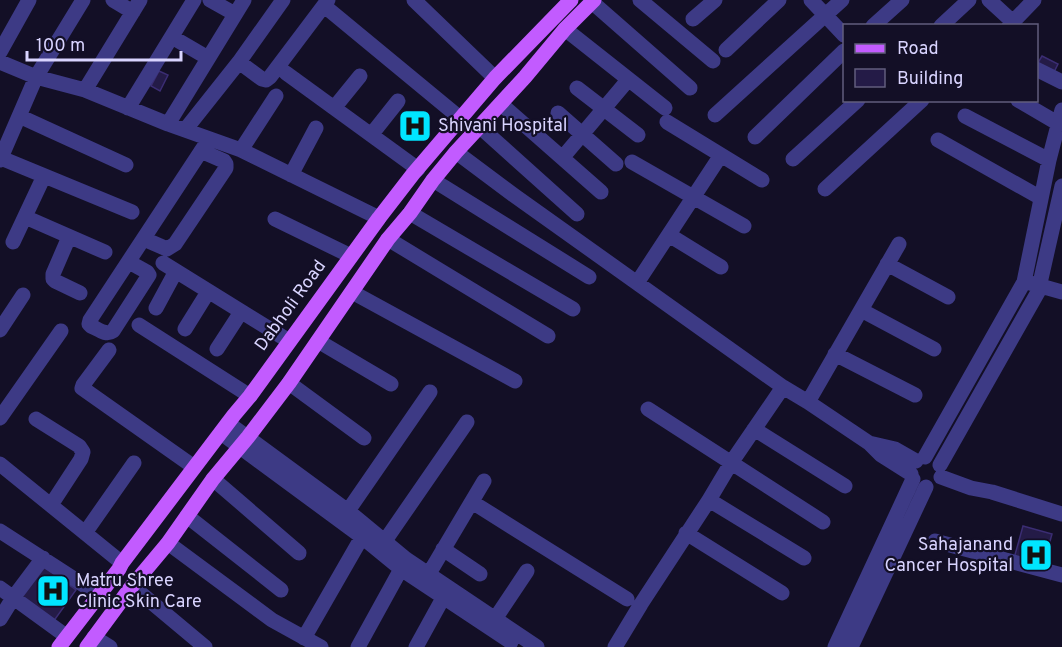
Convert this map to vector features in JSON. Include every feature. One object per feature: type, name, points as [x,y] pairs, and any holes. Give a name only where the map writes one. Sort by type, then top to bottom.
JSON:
[{"type":"main road","name":"Dabholi Road","points":[[63,642],[250,396],[417,169],[495,78],[571,0]]},
{"type":"main road","points":[[91,642],[132,586],[168,543],[213,479],[289,383],[388,239],[433,180],[565,29],[593,1]]},
{"type":"street","points":[[0,51],[29,0]]},
{"type":"street","points":[[83,0],[36,77],[0,159],[132,212]]},
{"type":"street","points":[[85,90],[137,6],[113,0]]},
{"type":"street","points":[[128,108],[194,0]]},
{"type":"street","points":[[210,0],[235,15]]},
{"type":"street","points":[[168,124],[244,0]]},
{"type":"street","points":[[186,130],[239,62],[283,0]]},
{"type":"street","points":[[414,0],[495,78]]},
{"type":"street","points":[[640,0],[713,61]]},
{"type":"street","points":[[693,20],[715,0]]},
{"type":"street","points":[[726,50],[779,0]]},
{"type":"street","points":[[811,0],[843,33]]},
{"type":"street","points":[[715,115],[842,0]]},
{"type":"street","points":[[875,24],[902,0]]},
{"type":"street","points":[[943,24],[969,0]]},
{"type":"street","points":[[989,0],[1011,24],[1034,0]]},
{"type":"street","points":[[593,1],[690,88]]},
{"type":"street","points":[[239,62],[266,80],[322,4],[460,118]]},
{"type":"street","points":[[565,29],[628,80],[666,115],[721,155],[762,180]]},
{"type":"street","points":[[172,37],[208,58]]},
{"type":"street","points":[[755,137],[843,52]]},
{"type":"street","points":[[0,62],[36,77],[85,90],[186,130],[224,161],[226,168],[175,244],[166,249],[144,239]]},
{"type":"street","points":[[1038,70],[1062,82]]},
{"type":"street","points":[[286,73],[417,169]]},
{"type":"street","points":[[334,108],[360,76]]},
{"type":"street","points":[[563,158],[628,80]]},
{"type":"street","points":[[577,88],[638,135]]},
{"type":"street","points":[[241,150],[276,96]]},
{"type":"street","points":[[371,135],[398,101]]},
{"type":"street","points":[[793,159],[856,102]]},
{"type":"street","points":[[835,647],[918,472],[1024,282],[1060,117],[1023,102]]},
{"type":"street","points":[[825,189],[915,103]]},
{"type":"street","points":[[501,104],[601,192]]},
{"type":"street","points":[[558,113],[616,164]]},
{"type":"street","points":[[19,116],[126,165]]},
{"type":"street","points":[[965,116],[1049,160]]},
{"type":"street","points":[[480,126],[577,214]]},
{"type":"street","points":[[291,175],[316,128]]},
{"type":"street","points":[[938,140],[1041,198]]},
{"type":"street","points":[[205,145],[241,150],[379,218]]},
{"type":"street","points":[[129,262],[149,275],[113,331],[106,333],[91,326],[90,320],[205,145]]},
{"type":"street","points":[[456,152],[783,387],[869,443],[895,449],[918,472],[936,484],[940,469],[1038,292],[1062,186]]},
{"type":"street","points":[[637,283],[721,155]]},
{"type":"street","points":[[632,162],[744,226]]},
{"type":"street","points":[[13,242],[44,176]]},
{"type":"street","points":[[433,180],[589,277]]},
{"type":"street","points":[[410,213],[573,309]]},
{"type":"street","points":[[25,217],[105,252]]},
{"type":"street","points":[[275,219],[351,256]]},
{"type":"street","points":[[669,235],[721,267]]},
{"type":"street","points":[[69,237],[53,279],[80,293]]},
{"type":"street","points":[[388,239],[548,336]]},
{"type":"street","points":[[807,402],[899,244]]},
{"type":"street","points":[[887,264],[948,297]]},
{"type":"street","points":[[156,308],[170,267],[289,341]]},
{"type":"street","points":[[1024,282],[1062,292]]},
{"type":"street","points":[[184,329],[208,292]]},
{"type":"street","points":[[352,292],[515,381]]},
{"type":"street","points":[[0,330],[23,296]]},
{"type":"street","points":[[861,310],[934,349]]},
{"type":"street","points":[[217,349],[240,312]]},
{"type":"street","points":[[139,325],[250,396]]},
{"type":"street","points":[[0,418],[61,331]]},
{"type":"street","points":[[318,341],[391,384]]},
{"type":"street","points":[[109,350],[82,388],[194,467]]},
{"type":"street","points":[[835,354],[915,394]]},
{"type":"street","points":[[289,383],[364,438]]},
{"type":"street","points":[[615,647],[709,500],[730,463],[783,387]]},
{"type":"street","points":[[344,516],[429,392]]},
{"type":"street","points":[[648,409],[823,522]]},
{"type":"street","points":[[36,419],[79,446],[83,452],[81,459],[51,505]]},
{"type":"street","points":[[382,546],[467,422]]},
{"type":"street","points":[[225,428],[382,546],[401,569],[426,578]]},
{"type":"street","points":[[754,429],[845,486]]},
{"type":"street","points":[[851,647],[918,472],[934,459],[940,469],[976,482],[992,492],[1062,514]]},
{"type":"street","points":[[85,533],[134,463]]},
{"type":"street","points":[[0,464],[122,562]]},
{"type":"street","points":[[213,479],[298,554]]},
{"type":"street","points":[[426,578],[484,482]]},
{"type":"street","points":[[709,500],[804,558]]},
{"type":"street","points":[[471,502],[627,599]]},
{"type":"street","points":[[187,516],[281,590]]},
{"type":"street","points":[[344,516],[362,537],[406,559],[426,578],[492,623],[537,647]]},
{"type":"street","points":[[0,531],[99,595]]},
{"type":"street","points":[[686,534],[782,592]]},
{"type":"street","points":[[304,638],[362,537]]},
{"type":"street","points":[[936,541],[1062,575]]},
{"type":"street","points":[[168,543],[272,620],[321,647]]},
{"type":"street","points":[[443,549],[480,574]]},
{"type":"street","points":[[0,619],[43,558]]},
{"type":"street","points":[[358,647],[401,569]]},
{"type":"street","points":[[492,623],[527,572]]},
{"type":"street","points":[[132,586],[205,647]]},
{"type":"street","points":[[0,588],[63,642]]},
{"type":"street","points":[[416,647],[446,592]]},
{"type":"street","points":[[492,623],[519,647]]},
{"type":"street","points":[[91,642],[110,647]]},
{"type":"building","points":[[1042,56],[1058,64],[1052,76],[1038,67]]},
{"type":"building","points":[[159,71],[168,75],[160,91],[151,86]]},
{"type":"building","points":[[409,114],[424,126],[416,136],[401,124]]},
{"type":"building","points":[[1023,526],[1052,534],[1042,570],[1013,562]]},
{"type":"building","points":[[40,564],[76,590],[53,622],[17,596]]},
{"type":"place","name":"Shivani Hospital","points":[[415,126]]},
{"type":"place","name":"Sahajanand Cancer Hospital","points":[[1036,555]]},
{"type":"place","name":"Matru Shree Clinic Skin Care","points":[[53,591]]}]
